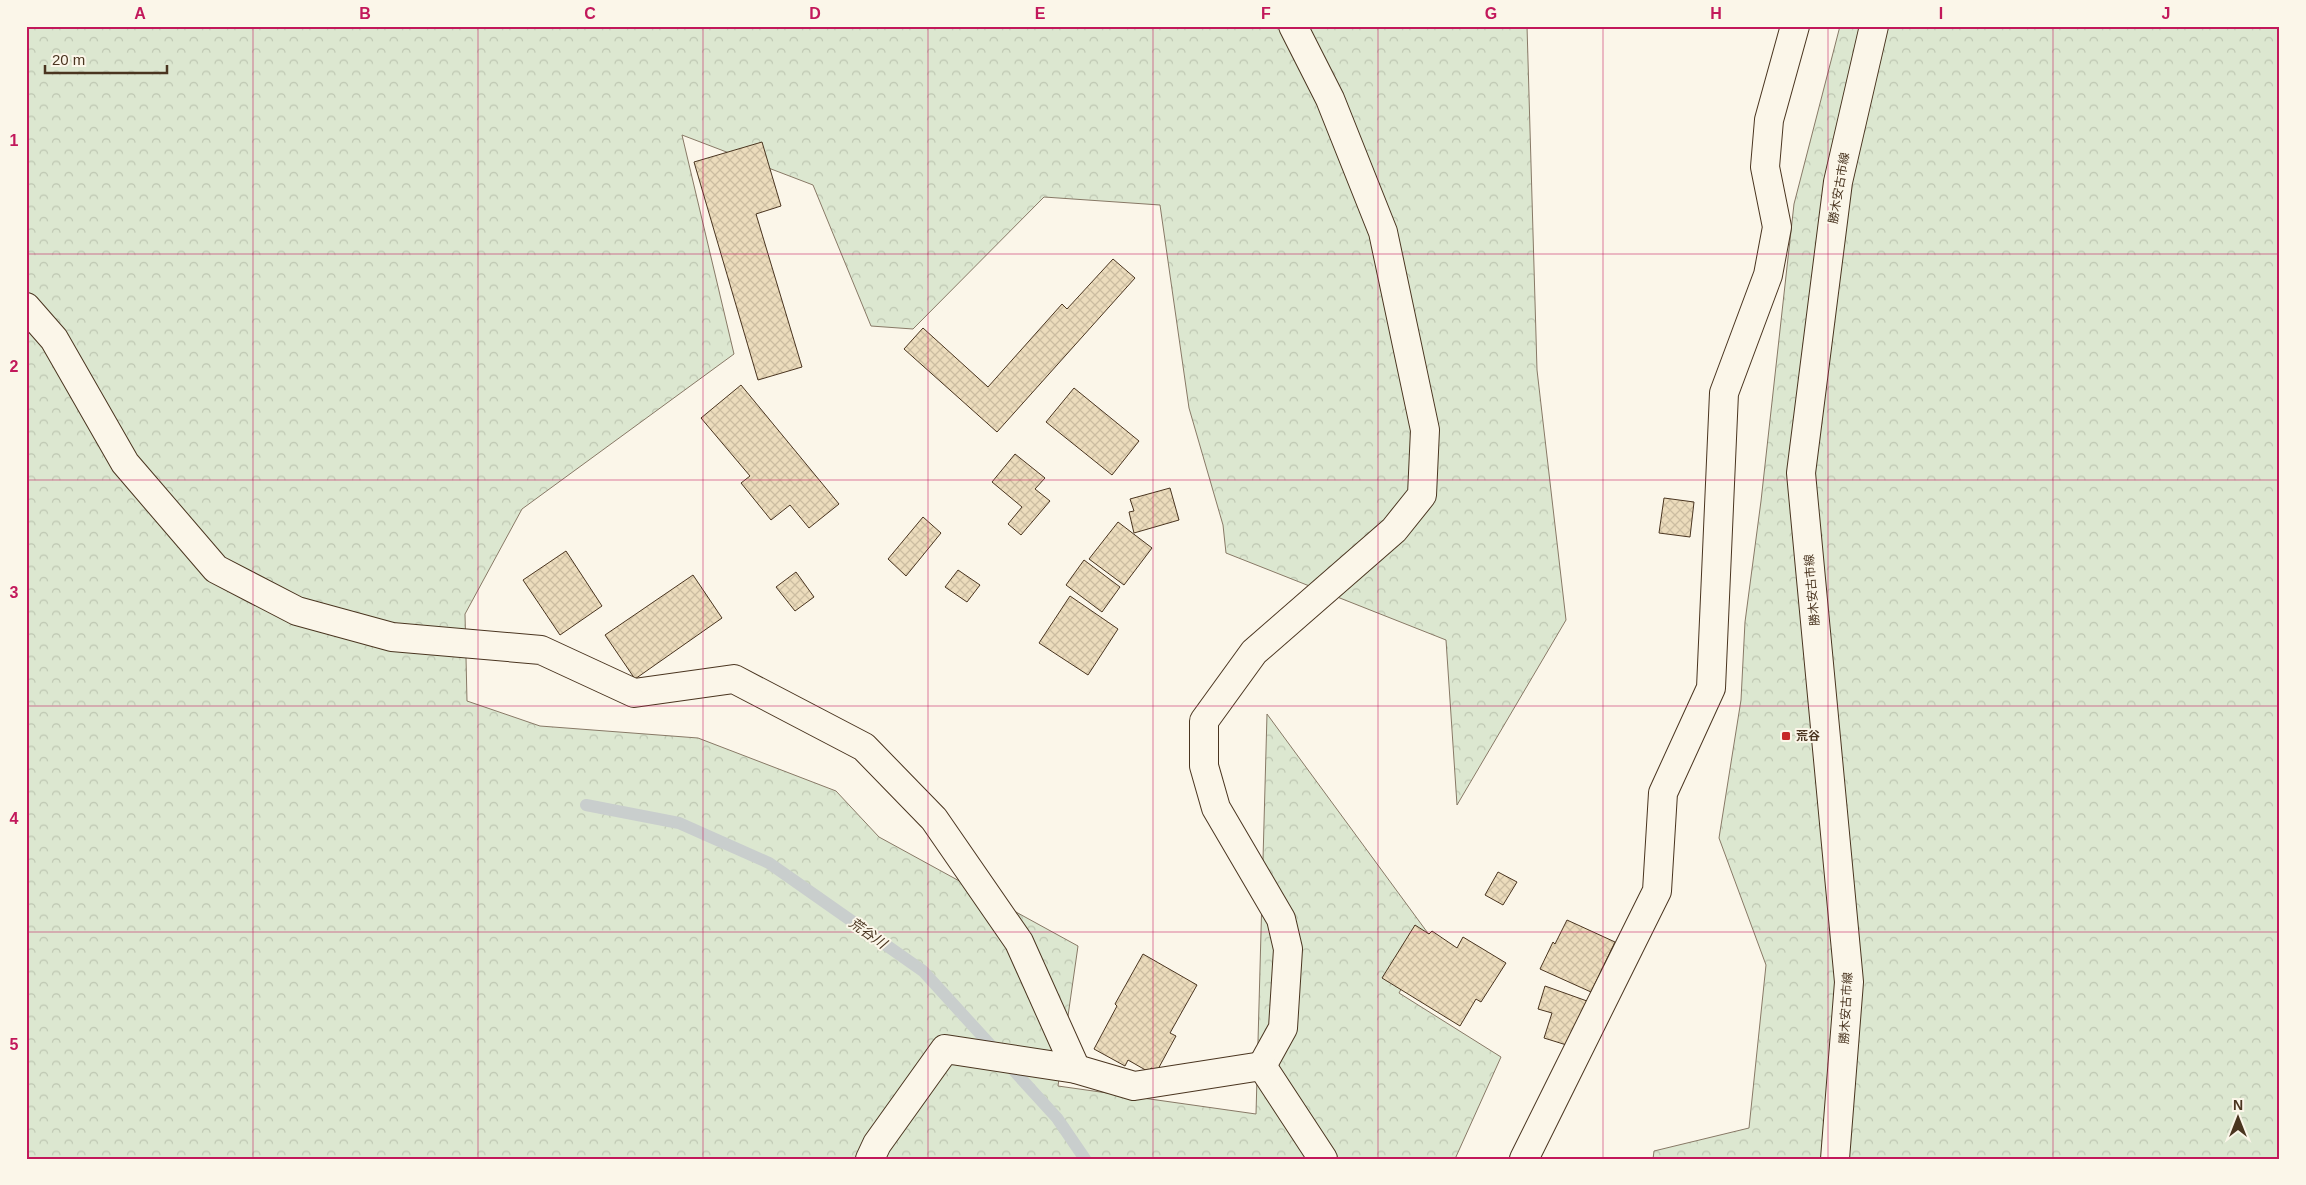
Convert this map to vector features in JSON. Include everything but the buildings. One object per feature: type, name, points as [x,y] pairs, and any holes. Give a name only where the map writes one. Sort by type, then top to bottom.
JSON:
[{"type":"street","points":[[1262,1066],[1283,1028],[1288,949],[1281,919],[1216,808],[1204,766],[1204,721],[1254,652],[1394,530],[1422,495],[1425,430],[1383,232],[1330,99],[1293,26]]},
{"type":"street","points":[[1524,1159],[1657,891],[1663,793],[1711,688],[1724,394],[1769,265],[1776,227],[1765,166],[1769,120],[1796,26]]},
{"type":"street","name":"勝木安古市線","points":[[1834,1159],[1850,982],[1801,473],[1838,182],[1874,26]]},
{"type":"street","points":[[26,307],[54,339],[125,463],[216,569],[297,611],[392,637],[541,650],[634,693],[734,679],[864,747],[934,819],[1019,942],[1076,1069]]},
{"type":"street","points":[[870,1159],[877,1144],[945,1049],[1076,1069],[1134,1086],[1262,1066]]},
{"type":"street","points":[[1262,1066],[1323,1159]]},
{"type":"green space","points":[[26,26],[1527,26],[1537,370],[1566,620],[1457,805],[1446,640],[1226,553],[1223,525],[1189,408],[1160,205],[1044,197],[913,329],[871,326],[813,185],[682,135],[734,354],[522,509],[465,614],[467,701],[540,726],[698,738],[836,791],[879,837],[1078,946],[1058,1086],[1256,1114],[1267,714],[1430,936],[1399,993],[1501,1057],[1455,1159],[26,1159]]},
{"type":"green space","points":[[1840,26],[2280,26],[2280,1159],[1653,1159],[1654,1151],[1749,1128],[1766,965],[1719,838],[1741,700],[1745,622],[1761,501],[1794,204]]},
{"type":"waterway","name":"荒谷川","points":[[586,805],[679,823],[769,863],[923,971],[1057,1118],[1085,1159]]},
{"type":"place","name":"荒谷","points":[[1786,736]]}]
